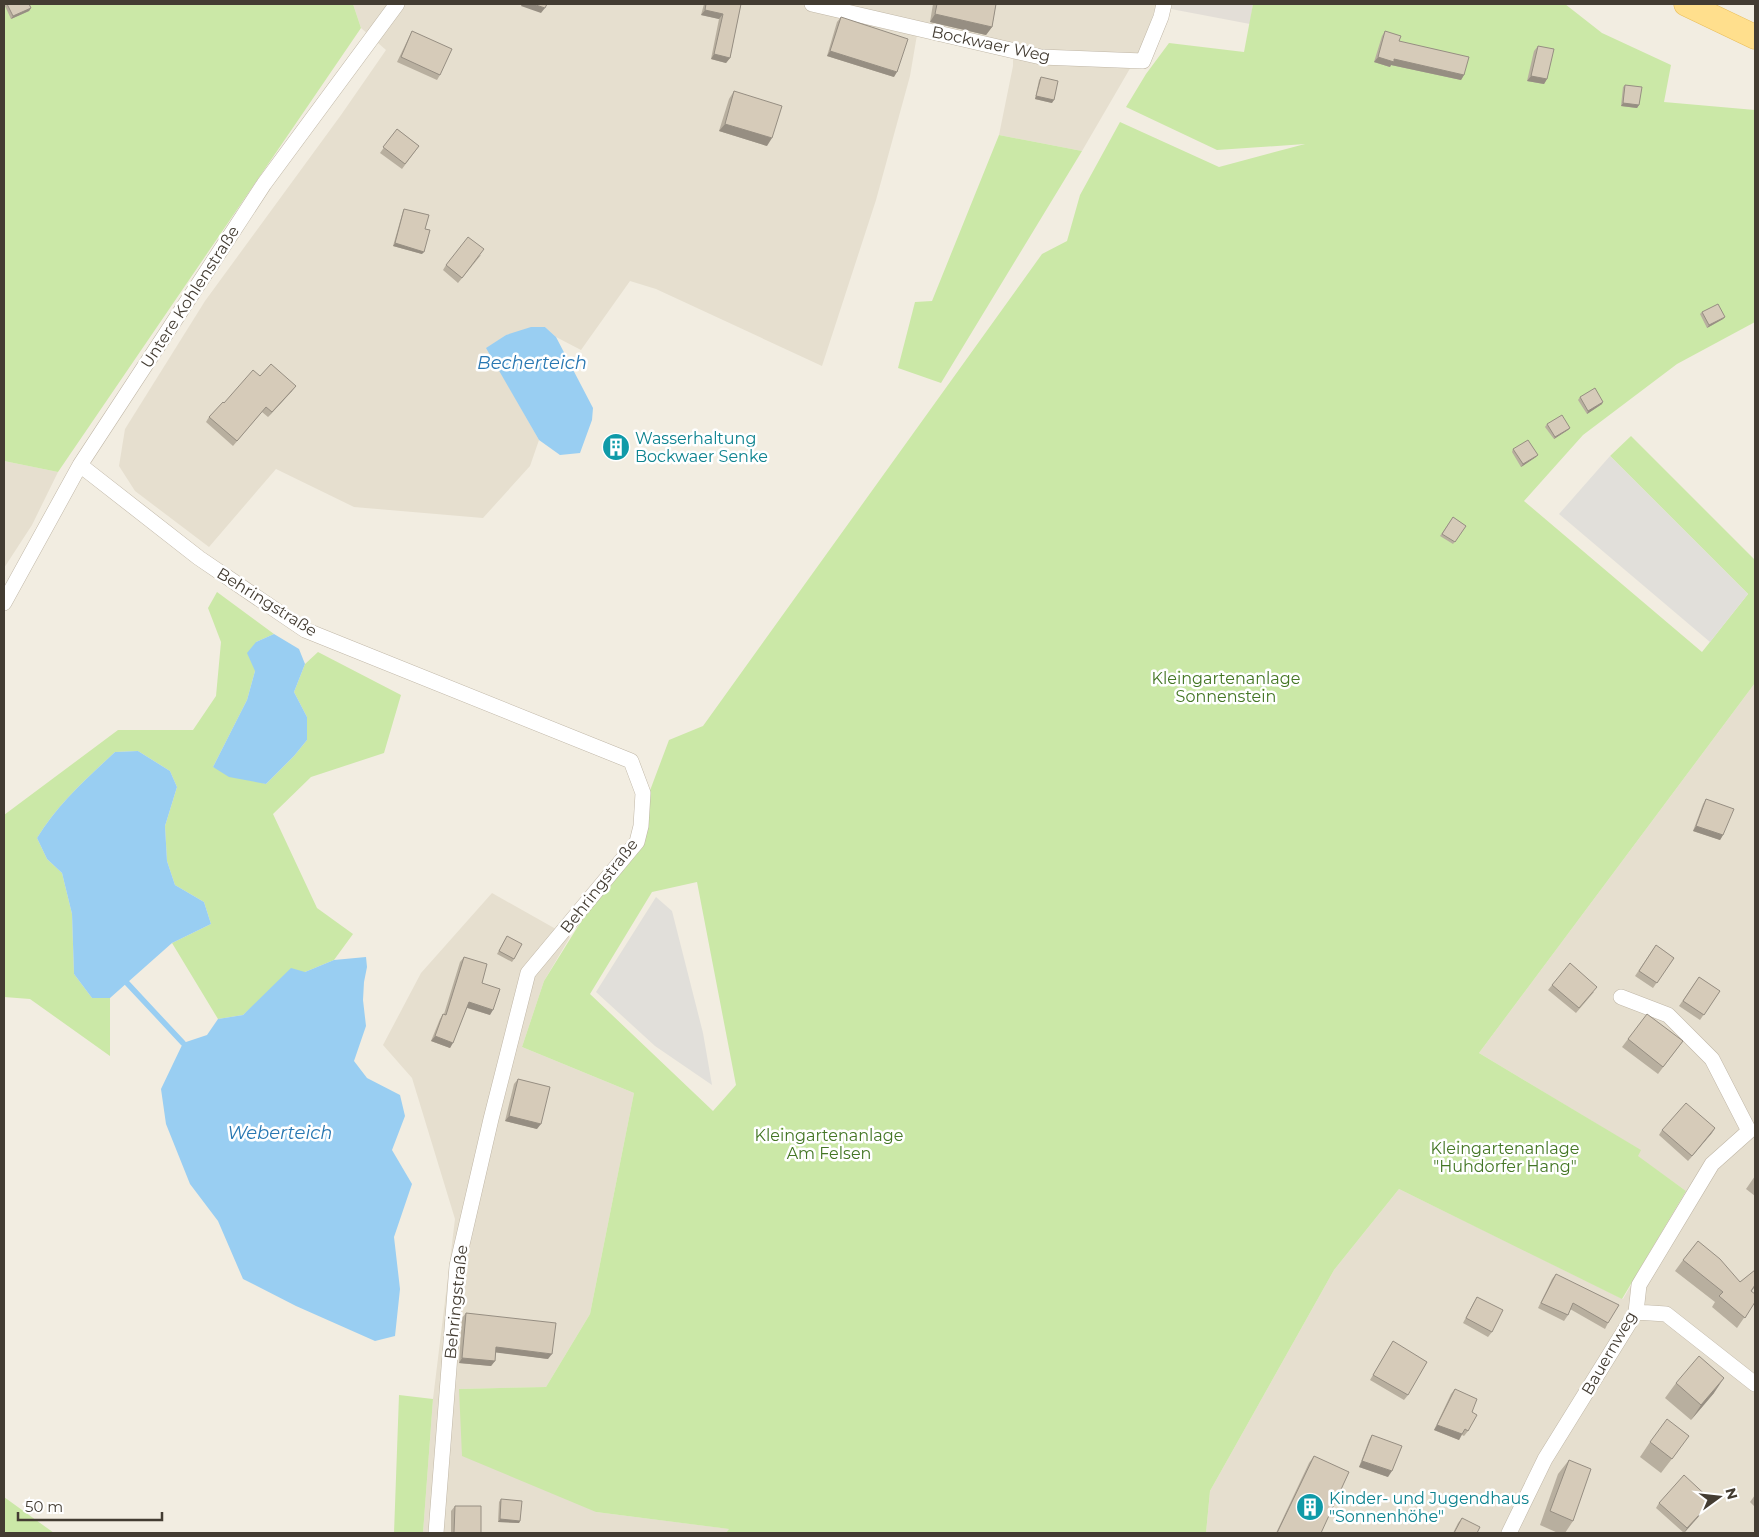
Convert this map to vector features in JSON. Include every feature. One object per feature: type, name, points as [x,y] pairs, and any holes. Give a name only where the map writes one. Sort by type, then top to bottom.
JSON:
[{"type":"main road","points":[[1686,4],[1755,37]]},
{"type":"street","name":"Untere Kohlenstraße","points":[[4,602],[80,465],[264,184],[397,4]]},
{"type":"street","name":"Bockwaer Weg","points":[[812,4],[1041,57],[1143,61],[1164,4]]},
{"type":"street","name":"Behringstraße","points":[[80,465],[199,558],[305,630],[631,761],[643,793],[641,826],[637,842],[528,973],[457,1266],[436,1533]]},
{"type":"street","name":"Bauernweg","points":[[1510,1533],[1545,1459],[1636,1312],[1639,1286],[1712,1164],[1749,1131],[1712,1059],[1668,1014],[1621,997]]},
{"type":"street","points":[[1636,1312],[1666,1314],[1755,1384]]},
{"type":"shaded area","points":[[353,4],[1157,4],[1139,53],[1082,151],[999,135],[1013,66],[1013,43],[919,23],[910,76],[876,200],[822,366],[656,289],[630,281],[581,350],[556,337],[545,327],[506,335],[487,348],[539,440],[530,466],[483,518],[354,507],[276,469],[209,547],[135,491],[119,466],[125,429],[205,301],[341,115],[386,50],[361,28]]},
{"type":"shaded area","points":[[1172,4],[1253,4],[1250,24],[1171,9]]},
{"type":"shaded area","points":[[1610,456],[1748,594],[1710,642],[1559,514]]},
{"type":"shaded area","points":[[4,461],[58,472],[32,525],[4,568]]},
{"type":"shaded area","points":[[1755,683],[1755,1533],[1206,1533],[1210,1491],[1334,1270],[1399,1189],[1623,1299],[1686,1191],[1637,1156],[1640,1150],[1479,1053]]},
{"type":"shaded area","points":[[492,893],[570,937],[544,981],[522,1047],[634,1093],[590,1314],[546,1387],[459,1389],[596,1512],[730,1529],[726,1533],[423,1533],[433,1399],[455,1219],[412,1078],[383,1045],[421,973]]},
{"type":"shaded area","points":[[656,897],[672,911],[703,1033],[712,1085],[655,1046],[596,992]]},
{"type":"green space","points":[[4,4],[353,4],[361,28],[58,472],[4,461]]},
{"type":"green space","points":[[1253,4],[1565,4],[1602,33],[1671,65],[1664,102],[1755,110],[1755,322],[1677,364],[1583,435],[1524,501],[1702,652],[1748,594],[1610,456],[1631,436],[1754,559],[1755,557],[1755,683],[1479,1053],[1641,1150],[1638,1156],[1686,1191],[1622,1299],[1399,1189],[1334,1270],[1210,1491],[1206,1533],[726,1533],[729,1529],[596,1512],[462,1456],[459,1389],[546,1387],[590,1314],[634,1093],[522,1047],[544,981],[631,841],[669,740],[703,726],[1042,254],[1067,241],[1080,195],[1120,122],[1219,167],[1305,144],[1217,150],[1126,107],[1146,74],[1169,43],[1244,52]],"holes":[[[697,882],[736,1085],[713,1111],[590,994],[652,892]]]},
{"type":"green space","points":[[999,135],[1082,151],[941,383],[898,368],[915,302],[932,301]]},
{"type":"green space","points":[[217,592],[274,634],[256,642],[255,671],[247,700],[213,767],[266,784],[294,756],[307,740],[307,717],[294,692],[305,664],[318,652],[401,695],[384,753],[311,777],[273,814],[317,908],[353,934],[334,960],[305,972],[264,996],[243,1015],[218,1019],[172,943],[211,924],[204,902],[175,885],[167,861],[165,826],[177,787],[170,771],[138,751],[115,752],[63,803],[37,838],[47,859],[62,873],[72,914],[74,974],[92,998],[110,998],[110,1056],[30,999],[4,997],[4,815],[118,730],[193,730],[216,696],[221,642],[208,608]]},
{"type":"green space","points":[[399,1395],[433,1399],[423,1533],[394,1533]]},
{"type":"green space","points":[[4,1497],[54,1533],[4,1533]]},
{"type":"water","name":"Becherteich","points":[[531,327],[545,327],[556,337],[593,408],[592,420],[580,453],[560,455],[539,440],[486,348],[506,335]]},
{"type":"water","points":[[274,634],[299,649],[305,664],[294,692],[307,717],[307,740],[266,784],[229,777],[213,767],[247,700],[255,671],[247,653],[256,642]]},
{"type":"water","points":[[138,751],[170,771],[177,787],[165,826],[167,861],[175,885],[204,902],[211,924],[172,943],[110,998],[92,998],[74,974],[72,914],[62,873],[47,859],[37,838],[63,803],[115,752]]},
{"type":"water","name":"Weberteich","points":[[366,957],[367,967],[363,1000],[366,1026],[354,1061],[367,1078],[400,1095],[405,1116],[392,1150],[412,1184],[394,1237],[400,1289],[395,1336],[375,1341],[296,1306],[243,1279],[218,1221],[190,1184],[166,1124],[161,1089],[183,1043],[207,1035],[218,1019],[243,1015],[291,968],[305,972],[334,960]]},
{"type":"building","points":[[7,4],[29,4],[31,8],[13,16]]},
{"type":"building","points":[[533,4],[547,4],[545,8]]},
{"type":"building","points":[[706,4],[741,4],[730,58],[714,54],[723,14],[705,10]]},
{"type":"building","points":[[937,4],[996,4],[992,27],[935,14]]},
{"type":"building","points":[[841,17],[908,39],[897,72],[830,51]]},
{"type":"building","points":[[412,31],[452,49],[440,75],[401,57]]},
{"type":"building","points":[[1385,31],[1401,36],[1399,41],[1469,57],[1464,75],[1394,59],[1394,62],[1378,57]]},
{"type":"building","points":[[1538,46],[1554,49],[1547,79],[1531,76]]},
{"type":"building","points":[[1041,77],[1058,81],[1054,100],[1036,96]]},
{"type":"building","points":[[1625,85],[1642,87],[1639,105],[1623,103]]},
{"type":"building","points":[[734,91],[782,106],[772,138],[725,124]]},
{"type":"building","points":[[397,129],[419,146],[405,164],[383,147]]},
{"type":"building","points":[[404,209],[429,215],[425,229],[430,230],[424,252],[395,243]]},
{"type":"building","points":[[468,237],[484,249],[462,278],[446,265]]},
{"type":"building","points":[[1718,304],[1725,317],[1709,325],[1702,312]]},
{"type":"building","points":[[271,364],[296,386],[272,412],[266,407],[237,441],[209,417],[253,370],[260,376]]},
{"type":"building","points":[[1595,388],[1603,402],[1588,411],[1580,397]]},
{"type":"building","points":[[1562,415],[1570,428],[1555,437],[1547,424]]},
{"type":"building","points":[[1528,440],[1538,455],[1523,464],[1513,449]]},
{"type":"building","points":[[1453,517],[1466,526],[1455,542],[1442,534]]},
{"type":"building","points":[[1706,799],[1734,809],[1723,835],[1696,826]]},
{"type":"building","points":[[507,936],[522,944],[514,959],[499,951]]},
{"type":"building","points":[[1656,945],[1674,958],[1657,983],[1639,971]]},
{"type":"building","points":[[464,957],[487,964],[482,983],[500,989],[493,1010],[469,1002],[453,1043],[435,1036],[443,1014],[446,1015]]},
{"type":"building","points":[[1570,963],[1597,987],[1579,1008],[1552,985]]},
{"type":"building","points":[[1699,977],[1720,991],[1704,1015],[1683,1001]]},
{"type":"building","points":[[1647,1014],[1683,1041],[1663,1067],[1628,1039]]},
{"type":"building","points":[[518,1079],[550,1087],[541,1124],[509,1116]]},
{"type":"building","points":[[1686,1103],[1715,1128],[1692,1156],[1662,1130]]},
{"type":"building","points":[[1698,1241],[1720,1259],[1740,1282],[1755,1270],[1755,1285],[1751,1291],[1755,1294],[1755,1302],[1745,1318],[1719,1296],[1723,1292],[1683,1260]]},
{"type":"building","points":[[1556,1274],[1619,1305],[1608,1323],[1573,1303],[1568,1315],[1541,1303]]},
{"type":"building","points":[[1477,1297],[1503,1310],[1492,1332],[1466,1318]]},
{"type":"building","points":[[466,1313],[556,1323],[552,1354],[496,1347],[495,1361],[462,1358]]},
{"type":"building","points":[[1393,1341],[1427,1362],[1408,1395],[1373,1375]]},
{"type":"building","points":[[1699,1356],[1724,1378],[1701,1405],[1676,1383]]},
{"type":"building","points":[[1455,1389],[1477,1399],[1472,1412],[1477,1415],[1468,1431],[1465,1429],[1462,1434],[1437,1425]]},
{"type":"building","points":[[1667,1419],[1689,1436],[1672,1459],[1650,1442]]},
{"type":"building","points":[[1372,1435],[1402,1446],[1392,1471],[1362,1461]]},
{"type":"building","name":"Kinder- und Jugendhaus \"Sonnenhöhe\"","points":[[1314,1456],[1349,1472],[1321,1533],[1277,1533]]},
{"type":"building","points":[[1569,1460],[1591,1469],[1573,1521],[1550,1511]]},
{"type":"building","points":[[1684,1475],[1712,1501],[1687,1528],[1659,1503]]},
{"type":"building","points":[[501,1499],[522,1501],[520,1521],[500,1519]]},
{"type":"building","points":[[455,1506],[481,1506],[481,1533],[454,1533]]},
{"type":"building","points":[[1462,1518],[1480,1527],[1477,1533],[1454,1533]]},
{"type":"waterway","points":[[127,983],[183,1043]]},
{"type":"place","name":"Wasserhaltung Bockwaer Senke","points":[[616,447]]},
{"type":"place","name":"Kinder- und Jugendhaus \"Sonnenhöhe\"","points":[[1310,1507]]},
{"type":"park label","name":"Kleingartenanlage Sonnenstein","points":[[1226,687]]},
{"type":"park label","name":"Kleingartenanlage Am Felsen","points":[[829,1144]]},
{"type":"park label","name":"Kleingartenanlage \"Huhdorfer Hang\"","points":[[1505,1157]]}]
